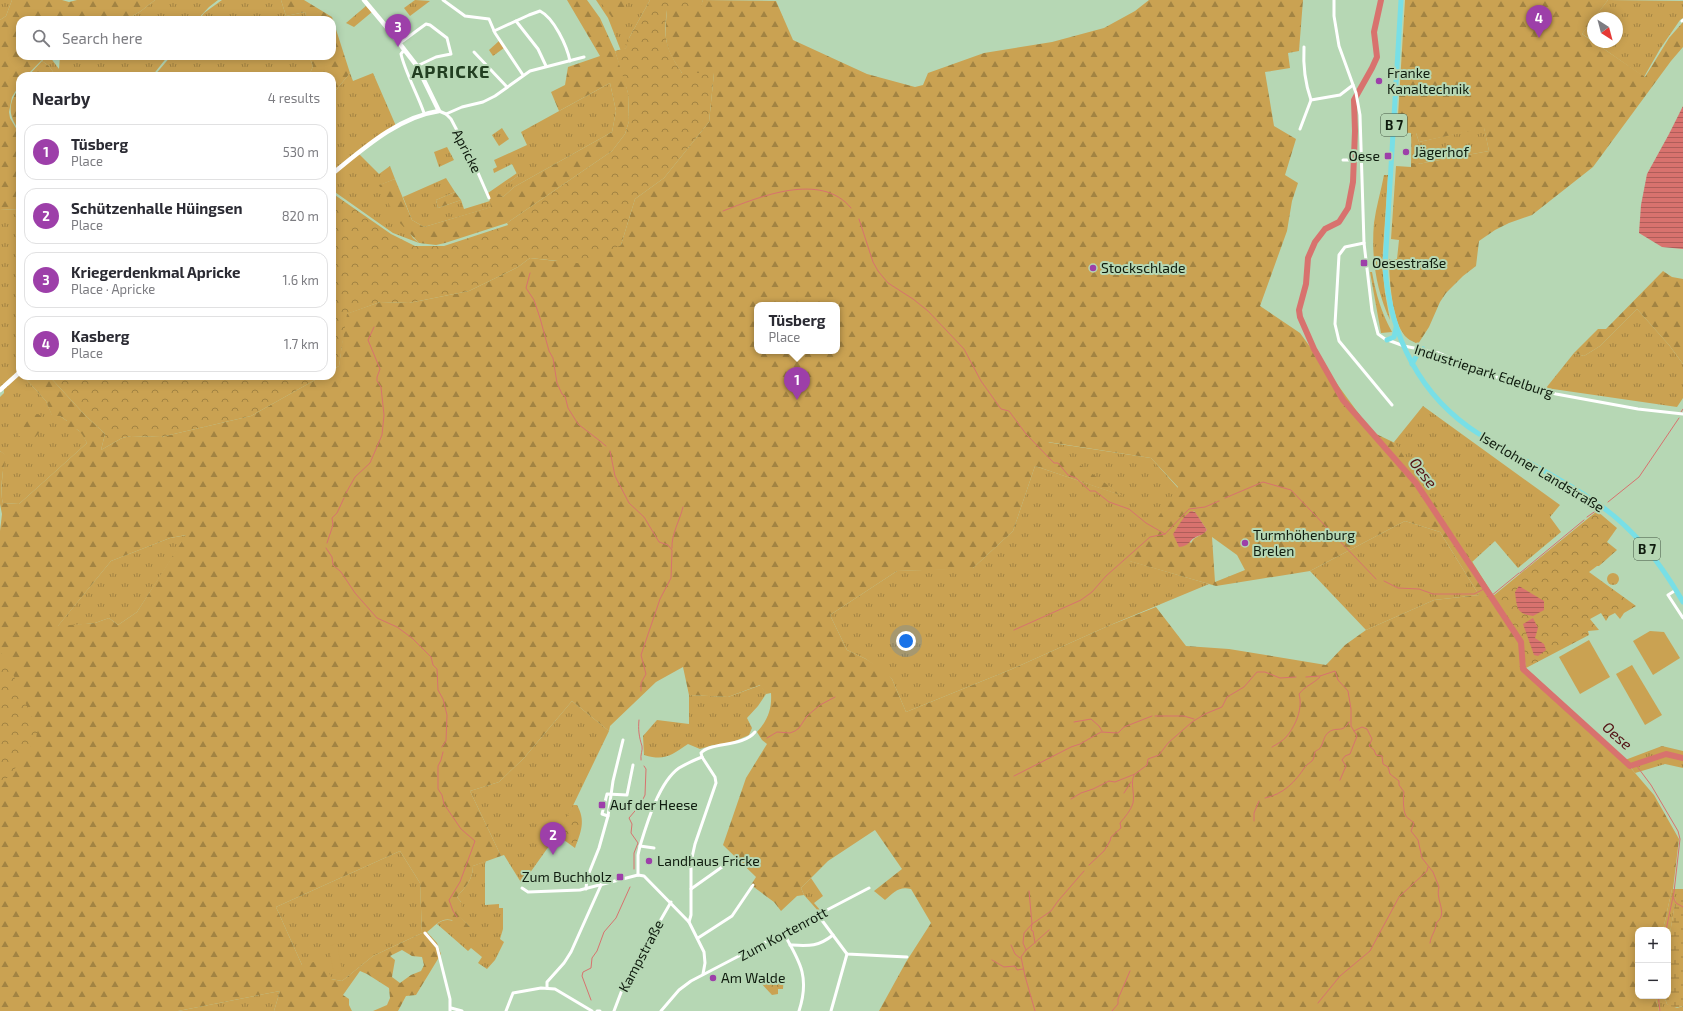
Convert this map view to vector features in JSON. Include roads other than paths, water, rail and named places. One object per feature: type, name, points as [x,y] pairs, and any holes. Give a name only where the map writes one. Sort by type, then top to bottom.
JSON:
[{"type":"main road","name":"B 7","points":[[1401,0],[1385,267],[1389,300],[1396,327],[1412,364]]},
{"type":"main road","points":[[1387,340],[1394,336],[1396,327]]},
{"type":"main road","points":[[1412,364],[1418,353],[1423,349]]},
{"type":"main road","name":"Iserlohner Landstraße","points":[[1412,364],[1432,393],[1460,420],[1479,434],[1565,482],[1611,514],[1642,543],[1663,570],[1683,602]]},
{"type":"street","points":[[336,171],[370,143],[391,130],[424,113],[439,111],[417,66],[364,0]]},
{"type":"street","points":[[443,0],[465,16],[489,19],[494,31],[523,75]]},
{"type":"street","points":[[1334,0],[1334,16],[1339,46],[1356,93],[1360,115],[1362,160],[1361,186],[1364,243],[1374,321],[1378,334],[1387,340],[1404,346]]},
{"type":"street","points":[[494,31],[540,11],[553,25],[562,39],[570,60]]},
{"type":"street","points":[[516,21],[538,49],[546,66]]},
{"type":"street","points":[[400,44],[426,24],[430,25],[447,38],[451,54],[436,57],[417,66]]},
{"type":"street","points":[[1300,129],[1311,100],[1307,88],[1303,61],[1304,47]]},
{"type":"street","points":[[404,50],[401,54],[403,62],[424,113]]},
{"type":"street","points":[[474,52],[507,87]]},
{"type":"street","points":[[446,114],[495,96],[523,75],[546,66],[584,58]]},
{"type":"street","points":[[1311,100],[1340,95],[1353,85]]},
{"type":"street","name":"Apricke","points":[[439,111],[446,114],[466,146],[489,198]]},
{"type":"street","points":[[1343,160],[1362,160]]},
{"type":"street","points":[[1364,243],[1345,247],[1339,255],[1335,324],[1339,341],[1392,405]]},
{"type":"street","name":"Industriepark Edelburg","points":[[1404,346],[1423,349],[1446,356],[1489,375],[1556,394],[1638,409],[1683,414]]},
{"type":"street","points":[[0,390],[16,376]]},
{"type":"street","points":[[1676,590],[1668,595],[1683,618]]},
{"type":"street","points":[[689,922],[691,915],[691,862],[695,844],[716,783],[715,777],[701,753],[707,748],[728,745],[752,736],[755,732]]},
{"type":"street","points":[[586,889],[587,878],[599,848],[608,816],[623,740]]},
{"type":"street","points":[[638,875],[638,855],[640,846],[664,785],[679,768],[702,757]]},
{"type":"street","points":[[608,816],[602,814],[607,794],[626,795],[632,765]]},
{"type":"street","points":[[640,846],[654,848]]},
{"type":"street","points":[[691,889],[722,867]]},
{"type":"street","points":[[522,888],[528,892],[580,890],[638,875],[647,877],[689,922],[698,938],[705,957],[703,974]]},
{"type":"street","points":[[547,988],[547,982],[564,963],[571,952],[600,885]]},
{"type":"street","points":[[698,938],[732,916],[753,885]]},
{"type":"street","name":"Zum Kortenrott","points":[[662,1011],[679,990],[703,974],[784,934],[869,888]]},
{"type":"street","name":"Kampstraße","points":[[614,1011],[625,982],[671,902]]},
{"type":"street","points":[[818,915],[847,954]]},
{"type":"street","points":[[425,933],[437,947],[450,1009],[462,1011]]},
{"type":"street","points":[[784,934],[799,960],[804,976],[802,999],[799,1011]]},
{"type":"street","points":[[790,945],[820,944],[833,934]]},
{"type":"street","points":[[847,954],[907,957]]},
{"type":"street","points":[[831,1011],[847,954]]},
{"type":"street","points":[[506,1011],[513,993],[547,988],[555,989],[592,1011]]},
{"type":"waterway","name":"Oese","points":[[1381,0],[1374,32],[1377,57],[1354,100],[1355,131],[1353,182],[1348,208],[1339,222],[1325,229],[1315,242],[1308,258],[1306,284],[1299,310],[1300,317],[1314,349],[1343,400],[1416,483],[1521,642],[1523,669],[1630,766],[1666,754],[1683,758]]},
{"type":"waterway","points":[[723,211],[771,194],[789,190],[807,189],[823,191],[838,197],[851,208]]},
{"type":"waterway","points":[[859,219],[873,262],[878,271],[888,283],[913,299],[928,311],[964,349],[981,381],[1001,409],[1009,411],[1026,434],[1054,463],[1058,463],[1068,475],[1076,478],[1090,491],[1095,491],[1109,502],[1129,509],[1146,523],[1165,534]]},
{"type":"waterway","points":[[530,273],[526,288],[534,300],[540,318],[549,351],[553,358],[557,383],[562,394],[565,396],[568,408],[578,424],[606,446]]},
{"type":"waterway","points":[[346,493],[355,477],[370,463],[382,435],[384,415],[381,387],[377,381],[380,369],[368,340],[374,327]]},
{"type":"waterway","points":[[1608,502],[1639,477],[1679,418]]},
{"type":"waterway","points":[[610,451],[615,476],[629,503],[644,517],[659,542],[668,545],[672,550],[671,578],[660,599],[641,655],[646,674],[641,683],[641,691]]},
{"type":"waterway","points":[[1225,498],[1263,482],[1291,490],[1376,579]]},
{"type":"waterway","points":[[327,543],[333,525],[332,518],[337,513],[344,498]]},
{"type":"waterway","points":[[1014,630],[1081,600],[1092,592],[1106,576],[1150,537],[1165,534],[1189,509],[1205,507],[1219,501]]},
{"type":"waterway","points":[[672,548],[674,533],[683,507]]},
{"type":"waterway","points":[[1587,517],[1597,510]]},
{"type":"waterway","points":[[1520,573],[1584,520]]},
{"type":"waterway","points":[[326,548],[332,557],[333,565],[341,572],[355,593],[377,618],[397,627],[412,638],[431,657],[433,665],[437,669],[438,690],[443,699],[447,715],[446,741],[442,747]]},
{"type":"waterway","points":[[1491,596],[1519,573]]},
{"type":"waterway","points":[[1384,581],[1398,588],[1419,589],[1433,594],[1474,594],[1486,588]]},
{"type":"waterway","points":[[1306,677],[1320,676],[1335,671],[1338,680],[1348,691],[1351,709],[1351,726],[1357,736],[1350,754],[1345,756],[1342,760],[1346,766],[1340,780]]},
{"type":"waterway","points":[[1071,799],[1109,781],[1115,782],[1135,774],[1147,765],[1148,759],[1159,755],[1168,743],[1192,722],[1205,714],[1222,707],[1227,697],[1244,687],[1257,672],[1265,672],[1280,678],[1296,677]]},
{"type":"waterway","points":[[1272,747],[1285,738],[1293,727],[1299,711],[1299,694],[1320,677]]},
{"type":"waterway","points":[[767,738],[777,732],[790,733],[795,731],[799,728],[807,716],[820,705],[835,697]]},
{"type":"waterway","points":[[1014,776],[1071,747],[1080,744],[1101,732],[1118,733],[1124,727],[1152,716]]},
{"type":"waterway","points":[[1155,716],[1184,716],[1194,719]]},
{"type":"waterway","points":[[1074,722],[1091,719],[1102,731]]},
{"type":"waterway","points":[[639,720],[639,733],[642,748],[641,760]]},
{"type":"waterway","points":[[1265,798],[1278,794],[1288,787],[1313,760],[1315,752],[1319,749],[1327,734],[1332,730],[1344,728],[1349,722]]},
{"type":"waterway","points":[[1354,731],[1362,727],[1367,729],[1372,739],[1369,746],[1374,750],[1376,755],[1382,756],[1383,764],[1388,767],[1390,774],[1399,781],[1399,785],[1404,792],[1403,797],[1405,814],[1414,823],[1411,831],[1418,840],[1422,858],[1433,872],[1439,887],[1438,892],[1442,911],[1440,919],[1436,923],[1430,943]]},
{"type":"waterway","points":[[443,752],[438,766],[438,789],[442,795],[444,804],[461,829],[475,841],[460,882],[449,900],[457,917]]},
{"type":"waterway","points":[[1636,765],[1651,785],[1678,831],[1680,839],[1674,892],[1667,927]]},
{"type":"waterway","points":[[634,869],[634,853],[638,843],[631,833],[632,824],[629,818],[640,805],[645,795],[646,769],[644,766]]},
{"type":"waterway","points":[[1089,865],[1104,851],[1111,837],[1121,828],[1120,823],[1133,803],[1132,782],[1134,775]]},
{"type":"waterway","points":[[1124,793],[1131,782]]},
{"type":"waterway","points":[[1254,821],[1254,813],[1259,801]]},
{"type":"waterway","points":[[1318,1003],[1340,976],[1370,951],[1399,897],[1427,871],[1428,867]]},
{"type":"waterway","points":[[1026,950],[1023,943],[1024,933],[1032,924],[1051,911],[1084,871]]},
{"type":"waterway","points":[[591,1000],[582,976],[583,972],[591,968],[592,958],[597,951],[604,932],[616,918],[630,887]]},
{"type":"waterway","points":[[1029,891],[1032,924],[1031,930],[1033,931],[1035,943]]},
{"type":"waterway","points":[[1673,897],[1676,903],[1683,907]]},
{"type":"waterway","points":[[1035,1011],[1021,957],[1026,950],[1049,930]]},
{"type":"waterway","points":[[1011,945],[1015,954],[1020,958]]},
{"type":"waterway","points":[[992,960],[1004,967],[1015,966],[1017,970],[1023,969]]},
{"type":"waterway","points":[[1112,1011],[1118,1004],[1118,999],[1130,971]]},
{"type":"waterway","points":[[1659,1003],[1660,1011]]},
{"type":"place","name":"Kasberg","points":[[1539,38]]},
{"type":"place","name":"Kriegerdenkmal Apricke","points":[[398,47]]},
{"type":"place","name":"Franke Kanaltechnik","points":[[1379,81]]},
{"type":"place","name":"Jägerhof","points":[[1406,152]]},
{"type":"place","name":"Oese","points":[[1388,156]]},
{"type":"place","name":"Oesestraße","points":[[1364,263]]},
{"type":"place","name":"Stockschlade","points":[[1093,268]]},
{"type":"place","name":"Tüsberg","points":[[797,400]]},
{"type":"place","name":"Turmhöhenburg Brelen","points":[[1245,543]]},
{"type":"place","name":"Auf der Heese","points":[[602,805]]},
{"type":"place","name":"Schützenhalle Hüingsen","points":[[553,855]]},
{"type":"place","name":"Landhaus Fricke","points":[[649,861]]},
{"type":"place","name":"Zum Buchholz","points":[[620,877]]},
{"type":"place","name":"Am Walde","points":[[713,978]]},
{"type":"district","name":"APRICKE","points":[[451,72]]}]
